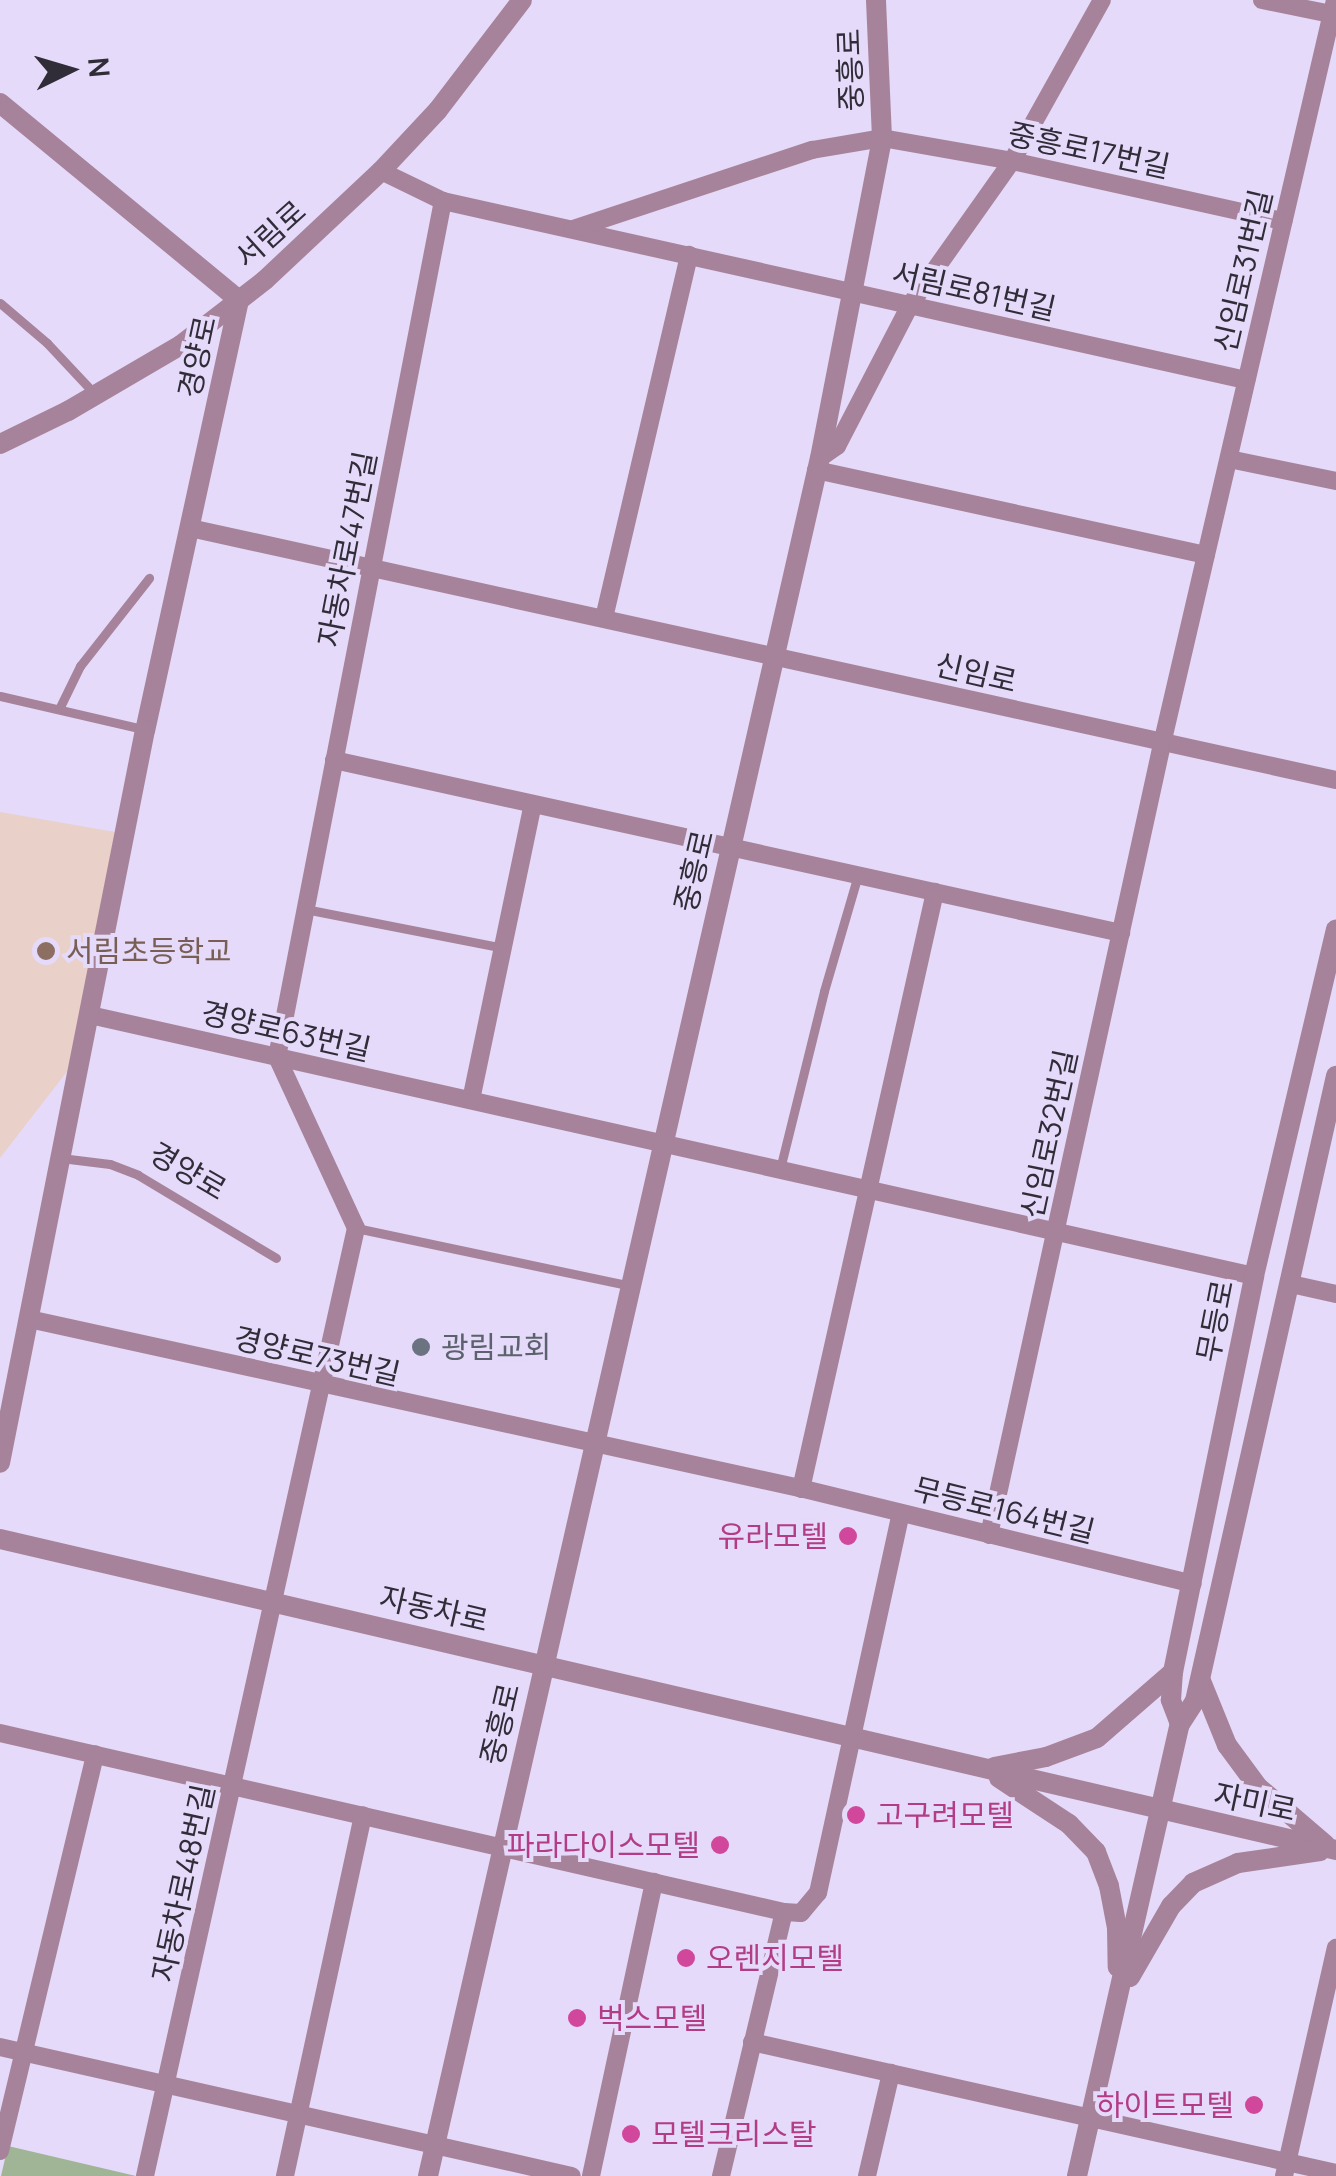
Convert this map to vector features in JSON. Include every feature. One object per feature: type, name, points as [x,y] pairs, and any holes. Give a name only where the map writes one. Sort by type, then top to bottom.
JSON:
[{"type":"street","name":"서림로","points":[[0,444],[96,395],[181,345],[239,300],[381,172],[470,73],[522,0]]},
{"type":"street","name":"중흥로","points":[[428,2176],[818,464],[882,138],[876,0]]},
{"type":"street","points":[[818,464],[837,446],[910,304],[1012,161],[1102,0]]},
{"type":"street","points":[[1262,0],[1334,10]]},
{"type":"street","name":"신임로31번길","points":[[1162,744],[1334,10]]},
{"type":"street","name":"경양로","points":[[0,102],[239,300],[145,730],[0,1463]]},
{"type":"street","name":"중흥로","points":[[572,230],[812,150],[882,138]]},
{"type":"street","name":"중흥로17번길","points":[[882,138],[1012,161],[1283,221]]},
{"type":"street","name":"서림로81번길","points":[[381,172],[444,201],[1246,380]]},
{"type":"street","name":"자동차로47번길","points":[[276,1057],[444,201]]},
{"type":"street","points":[[604,618],[689,255]]},
{"type":"street","points":[[1229,460],[1336,482]]},
{"type":"street","points":[[818,464],[1003,511],[1206,554]]},
{"type":"street","name":"신임로","points":[[190,528],[1336,780]]},
{"type":"street","name":"신임로32번길","points":[[990,1535],[1162,744]]},
{"type":"street","points":[[334,760],[1121,932]]},
{"type":"street","points":[[471,1100],[533,804]]},
{"type":"street","points":[[802,1489],[935,892]]},
{"type":"street","name":"무등로","points":[[1180,1724],[1170,1700],[1173,1672],[1254,1276],[1336,930]]},
{"type":"street","name":"경양로63번길","points":[[90,1015],[1254,1276]]},
{"type":"street","points":[[275,1602],[356,1228],[276,1057]]},
{"type":"street","name":"무등로","points":[[1078,2176],[1180,1724],[1195,1700],[1336,1076]]},
{"type":"street","points":[[1291,1284],[1336,1294]]},
{"type":"street","name":"경양로73번길","points":[[29,1319],[595,1444]]},
{"type":"street","name":"무등로164번길","points":[[595,1444],[802,1489],[1193,1584]]},
{"type":"street","points":[[0,1732],[801,1913],[818,1893],[900,1513]]},
{"type":"street","name":"자동차로","points":[[0,1539],[1162,1812]]},
{"type":"street","name":"자동차로48번길","points":[[145,2176],[275,1602]]},
{"type":"street","points":[[984,1769],[1046,1757],[1097,1738],[1173,1672]]},
{"type":"street","points":[[1200,1678],[1227,1744],[1258,1788],[1334,1850]]},
{"type":"street","points":[[0,2151],[95,1754]]},
{"type":"street","points":[[984,1769],[1069,1824],[1096,1852],[1109,1886],[1118,1928],[1118,1999]]},
{"type":"street","name":"자미로","points":[[1162,1812],[1334,1850]]},
{"type":"street","points":[[285,2176],[363,1814]]},
{"type":"street","points":[[1118,1999],[1171,1906],[1193,1883],[1238,1863],[1334,1850]]},
{"type":"street","points":[[591,2176],[654,1882]]},
{"type":"street","points":[[722,2176],[784,1912]]},
{"type":"street","points":[[1286,2169],[1336,1948]]},
{"type":"street","points":[[752,2042],[1090,2118],[1286,2169],[1336,2174]]},
{"type":"street","points":[[0,2046],[572,2176]]},
{"type":"street","points":[[868,2176],[891,2073]]},
{"type":"lane","points":[[0,303],[48,343],[96,395]]},
{"type":"lane","points":[[59,710],[80,666],[149,578]]},
{"type":"lane","points":[[0,696],[145,730]]},
{"type":"lane","points":[[780,1169],[824,990],[858,875]]},
{"type":"lane","points":[[305,908],[502,948]]},
{"type":"lane","name":"경양로","points":[[61,1158],[110,1164],[138,1174],[276,1258]]},
{"type":"lane","points":[[356,1228],[630,1286]]},
{"type":"shaded area","name":"서림초등학교","points":[[0,812],[115,832],[69,1069],[0,1158]]},
{"type":"green space","points":[[8,2146],[136,2176],[1,2176]]},
{"type":"place","name":"서림초등학교","points":[[46,951]]},
{"type":"place","name":"광림교회","points":[[421,1347]]},
{"type":"place","name":"유라모텔","points":[[848,1536]]},
{"type":"place","name":"고구려모텔","points":[[856,1815]]},
{"type":"place","name":"파라다이스모텔","points":[[720,1845]]},
{"type":"place","name":"오렌지모텔","points":[[686,1958]]},
{"type":"place","name":"벅스모텔","points":[[577,2018]]},
{"type":"place","name":"하이트모텔","points":[[1254,2105]]},
{"type":"place","name":"모텔크리스탈","points":[[631,2134]]}]
